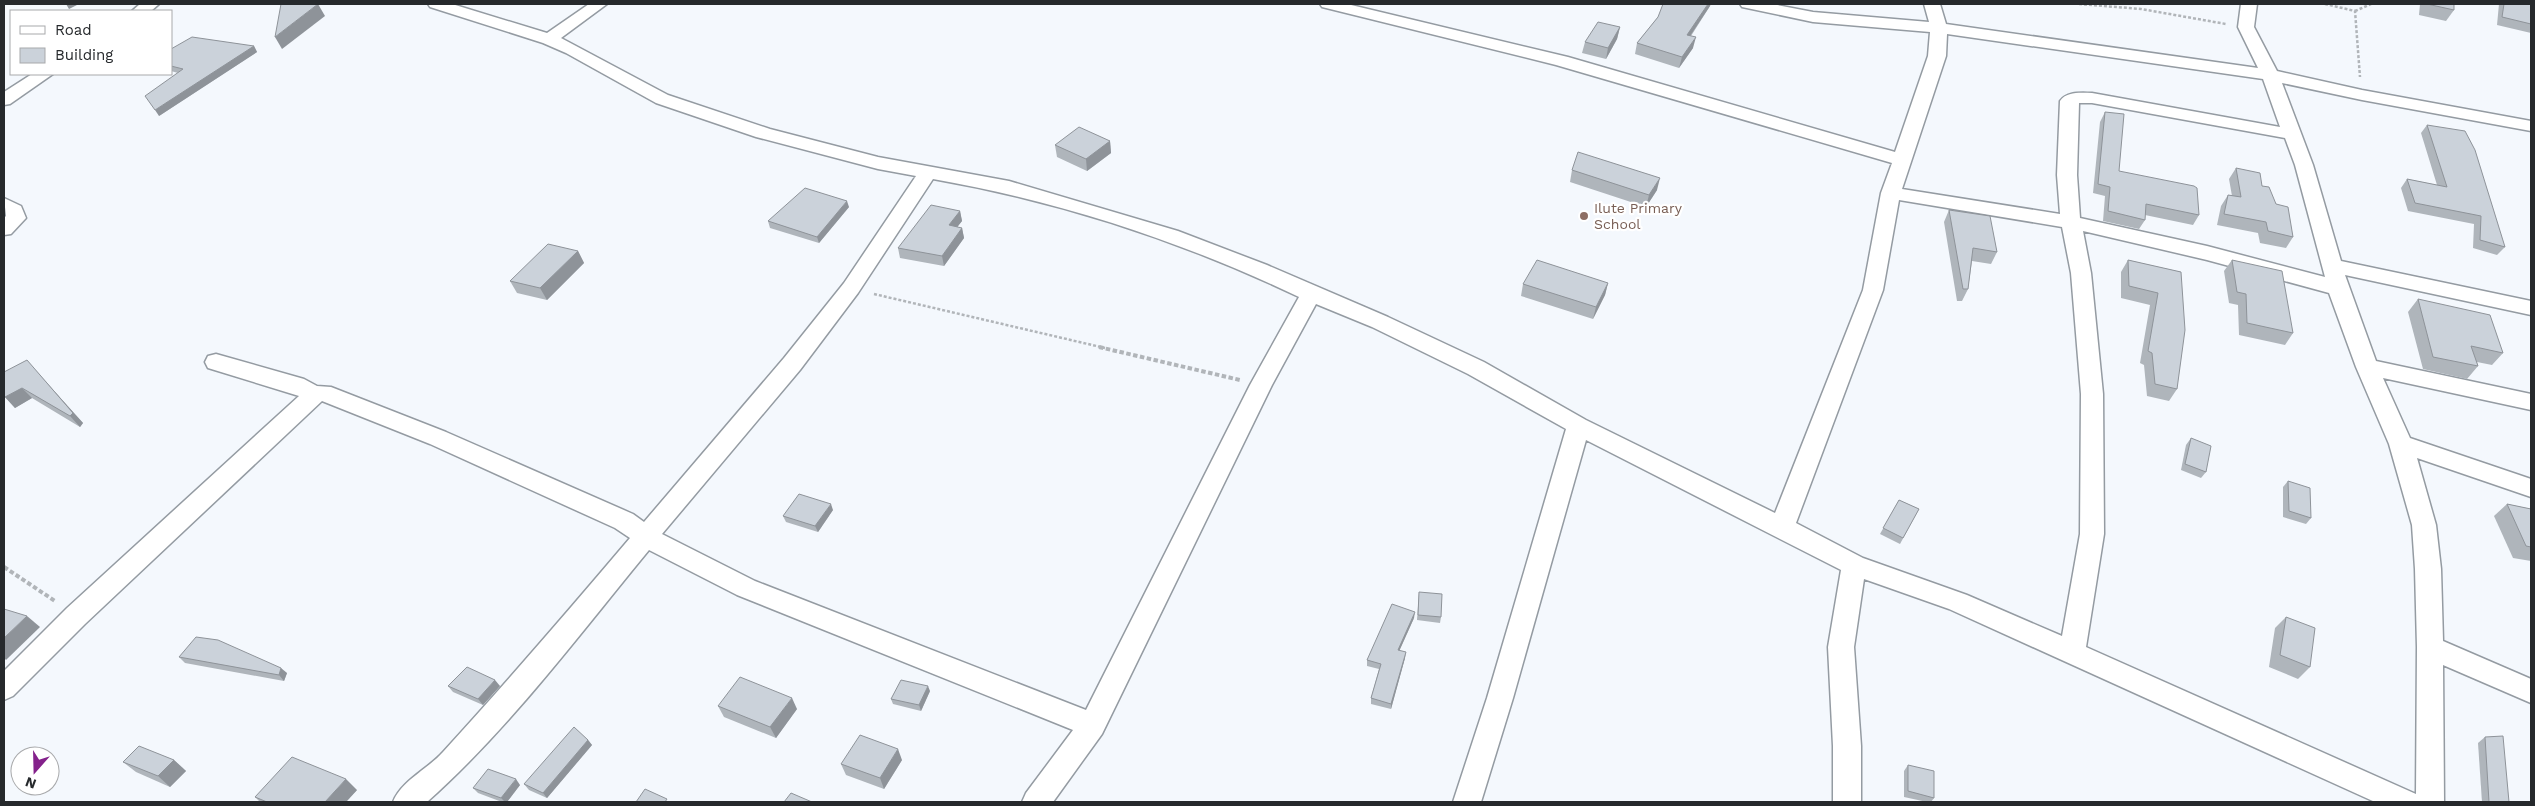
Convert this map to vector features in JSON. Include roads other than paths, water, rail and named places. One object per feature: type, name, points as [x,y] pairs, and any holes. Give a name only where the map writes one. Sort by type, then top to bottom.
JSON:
[{"type":"street","points":[[436,4],[549,39],[572,49],[662,99],[763,133],[927,173],[1002,185],[1108,215],[1205,248],[1260,270],[1311,294],[1380,322],[1476,368],[1578,426],[1782,527],[1854,565],[1958,602],[2406,802]]},
{"type":"street","points":[[549,39],[599,4]]},
{"type":"street","points":[[1328,4],[1562,60],[1903,160]]},
{"type":"street","points":[[1748,4],[1854,22],[1939,28],[2270,75],[2362,95],[2531,126]]},
{"type":"street","points":[[1782,527],[1874,290],[1891,193],[1937,56],[1939,28],[1932,4]]},
{"type":"street","points":[[2249,4],[2246,28],[2270,75],[2304,165],[2336,277],[2367,367],[2401,444],[2424,525],[2428,569],[2430,647],[2430,802]]},
{"type":"street","points":[[4,100],[42,75]]},
{"type":"street","points":[[2072,654],[2092,534],[2092,515],[2091,385],[2081,273],[2071,222],[2067,175],[2069,101],[2076,98],[2146,107],[2291,134]]},
{"type":"street","points":[[407,802],[463,750],[538,666],[792,364],[851,288],[927,173]]},
{"type":"street","points":[[1891,193],[2071,222],[2206,253],[2336,277],[2531,308]]},
{"type":"street","points":[[4,204],[14,210],[16,218],[4,229]]},
{"type":"street","points":[[1036,802],[1092,725],[1261,385],[1311,294]]},
{"type":"street","points":[[216,362],[296,385],[314,394],[323,393],[438,438],[624,521],[646,536],[746,588],[1092,725]]},
{"type":"street","points":[[2367,367],[2531,402]]},
{"type":"street","points":[[4,688],[76,616],[314,394]]},
{"type":"street","points":[[1467,802],[1500,698],[1578,426]]},
{"type":"street","points":[[2401,444],[2531,488]]},
{"type":"street","points":[[1847,802],[1847,746],[1841,647],[1854,565]]},
{"type":"street","points":[[2430,647],[2531,691]]},
{"type":"place","name":"Ilute Primary School","points":[[1584,216]]}]
